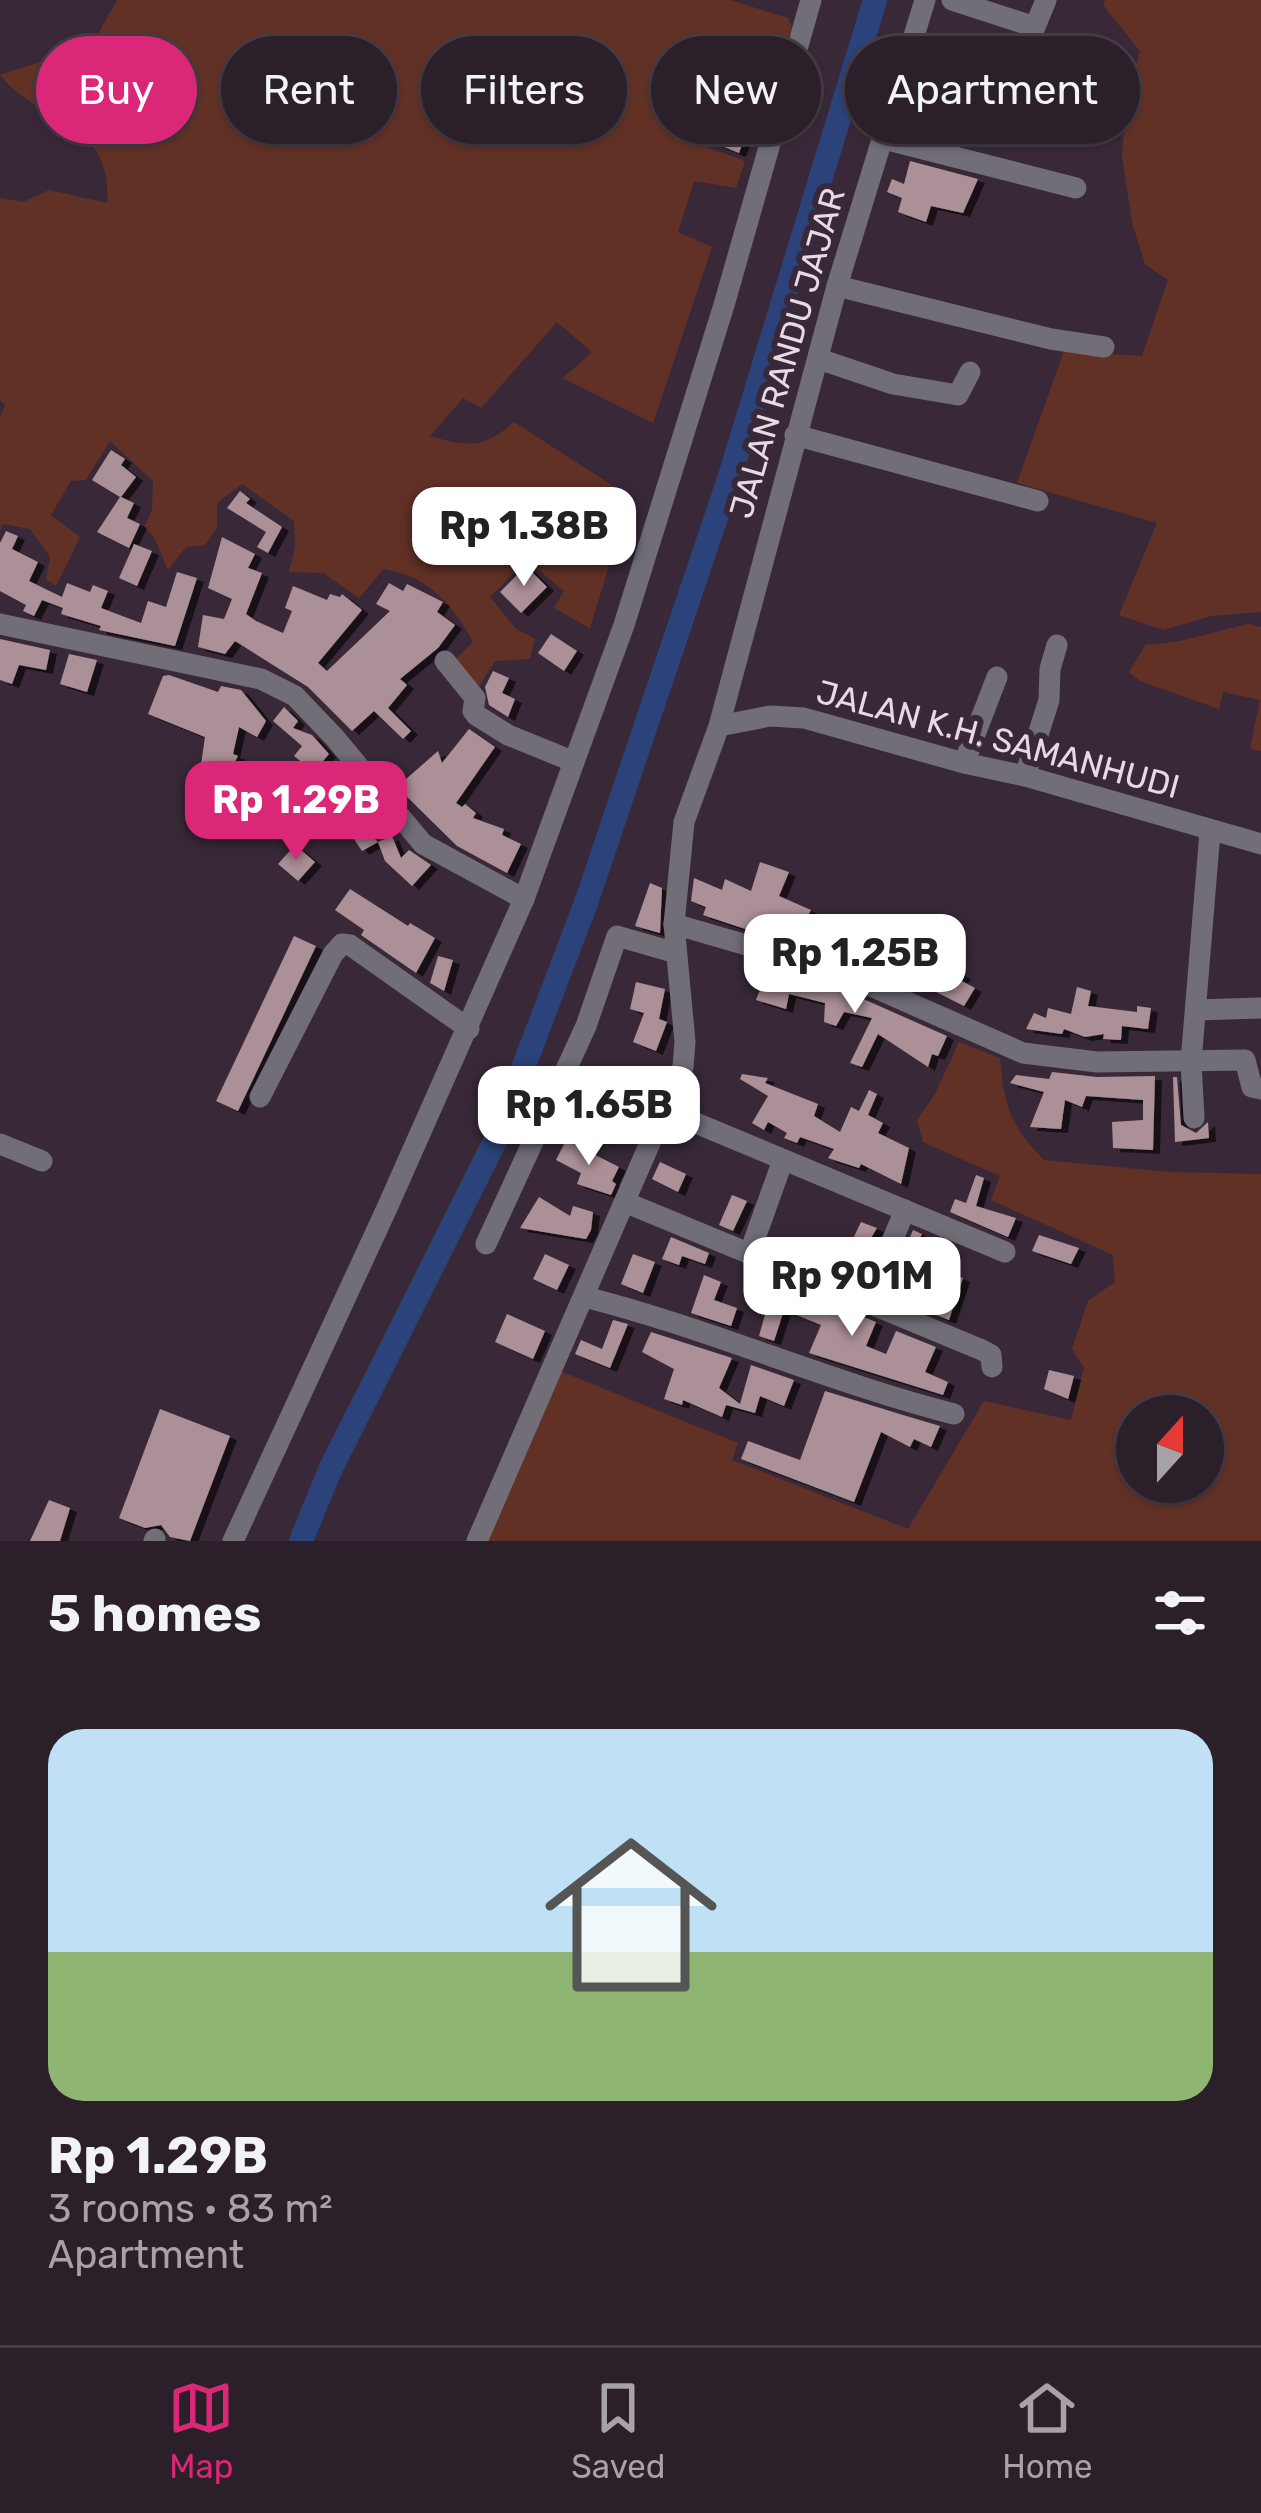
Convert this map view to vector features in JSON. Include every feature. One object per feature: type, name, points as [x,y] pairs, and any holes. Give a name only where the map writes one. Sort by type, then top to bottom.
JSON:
[{"type":"street","points":[[233,1541],[524,899],[560,758],[646,556],[811,0]]},
{"type":"street","name":"JALAN RANDU JAJAR","points":[[917,36],[925,0]]},
{"type":"street","points":[[952,0],[1035,27],[1046,0]]},
{"type":"street","name":"JALAN RANDU JAJAR","points":[[719,725],[893,144]]},
{"type":"street","points":[[902,144],[1076,188]]},
{"type":"street","points":[[849,290],[1051,339],[1104,347]]},
{"type":"street","points":[[828,362],[893,384],[958,395],[970,372]]},
{"type":"street","points":[[807,438],[1038,501]]},
{"type":"street","points":[[0,624],[276,684],[295,696],[335,738],[423,844],[524,899]]},
{"type":"street","points":[[1025,776],[1049,700],[1057,645]]},
{"type":"street","points":[[446,661],[476,698],[473,713],[508,736],[560,758]]},
{"type":"street","points":[[964,764],[997,676]]},
{"type":"street","name":"JALAN K.H. SAMANHUDI","points":[[719,725],[770,716],[804,718],[1261,844]]},
{"type":"street","points":[[477,1541],[667,1111],[685,1056],[674,924],[684,822],[719,725]]},
{"type":"street","points":[[1194,1118],[1191,1062],[1210,832]]},
{"type":"street","points":[[674,924],[839,972],[1013,1050],[1097,1062],[1245,1060],[1252,1088],[1261,1089]]},
{"type":"street","points":[[486,1244],[586,1026],[617,936],[676,953]]},
{"type":"street","points":[[260,1097],[342,944],[350,945],[469,1029]]},
{"type":"street","points":[[1196,1010],[1261,1008]]},
{"type":"street","points":[[667,1111],[1006,1252]]},
{"type":"street","points":[[0,1144],[42,1161]]},
{"type":"street","points":[[750,1252],[783,1160]]},
{"type":"street","points":[[627,1203],[988,1352],[992,1367]]},
{"type":"street","points":[[868,1301],[905,1210]]},
{"type":"street","points":[[585,1297],[670,1318],[954,1414]]},
{"type":"shaded area","points":[[117,0],[730,0],[788,18],[789,36],[651,36],[651,144],[705,144],[745,161],[736,188],[694,181],[678,232],[712,247],[653,423],[563,378],[592,352],[557,322],[481,408],[463,398],[430,436],[475,443],[514,422],[630,497],[590,628],[554,608],[564,591],[526,560],[490,597],[515,628],[535,639],[530,659],[495,661],[476,691],[452,663],[473,642],[437,594],[414,578],[384,569],[359,598],[323,573],[289,572],[294,521],[242,484],[217,503],[217,528],[205,545],[186,547],[168,570],[154,537],[144,527],[152,511],[153,481],[110,441],[86,480],[71,481],[51,515],[80,537],[56,586],[46,579],[50,557],[30,529],[3,524],[0,531],[0,417],[5,405],[0,400],[0,198],[23,202],[49,190],[107,203],[106,176],[90,144],[197,144],[197,36],[97,36]]},
{"type":"shaded area","points":[[1105,0],[1261,0],[1261,612],[1211,616],[1163,630],[1119,615],[1157,523],[1017,483],[1064,351],[1142,356],[1168,280],[1145,264],[1132,222],[1122,156],[1123,144],[1140,144],[1140,36],[1128,36],[1103,5]]},
{"type":"shaded area","points":[[36,63],[36,106],[16,91],[0,75]]},
{"type":"shaded area","points":[[1249,624],[1261,627],[1261,751],[1250,749],[1260,700],[1223,692],[1219,709],[1140,681],[1129,672],[1146,644]]},
{"type":"shaded area","points":[[959,1042],[1000,1058],[1011,1114],[1044,1160],[1170,1172],[1261,1174],[1261,1541],[483,1541],[560,1371],[738,1443],[732,1460],[908,1529],[984,1401],[1071,1420],[1084,1368],[1072,1349],[1088,1301],[1115,1282],[1113,1255],[991,1200],[1000,1176],[923,1142],[917,1120]]},
{"type":"building","points":[[717,144],[742,144],[739,153]]},
{"type":"building","points":[[910,161],[978,179],[963,213],[931,206],[926,222],[898,212],[902,198],[887,192],[892,179],[904,184]]},
{"type":"building","points":[[111,450],[125,459],[121,465],[136,477],[121,497],[134,503],[127,518],[140,524],[129,548],[97,532],[120,497],[92,480]]},
{"type":"building","points":[[240,491],[250,499],[246,503],[282,527],[268,553],[257,547],[266,532],[227,508]]},
{"type":"building","points":[[6,531],[18,536],[12,549],[38,562],[29,581],[62,597],[67,583],[90,592],[93,585],[108,591],[101,608],[141,623],[148,601],[166,607],[177,572],[197,578],[175,646],[99,630],[101,626],[61,614],[63,608],[42,600],[34,616],[23,611],[26,605],[0,591],[0,543]]},
{"type":"building","points":[[222,537],[255,554],[248,568],[262,573],[246,614],[256,621],[283,633],[292,611],[285,608],[293,586],[327,600],[330,594],[342,594],[362,610],[318,663],[327,671],[390,611],[376,604],[389,583],[403,591],[407,584],[443,602],[437,612],[455,625],[438,648],[400,679],[407,685],[388,708],[411,731],[403,739],[374,711],[352,731],[308,687],[235,641],[225,654],[198,647],[203,615],[224,619],[232,599],[208,588]]},
{"type":"building","points":[[134,544],[152,551],[137,586],[119,578]]},
{"type":"building","points":[[526,566],[547,587],[521,613],[500,592]]},
{"type":"building","points":[[551,634],[577,651],[564,671],[538,653]]},
{"type":"building","points":[[0,639],[50,650],[46,670],[19,665],[12,684],[0,680]]},
{"type":"building","points":[[69,654],[97,660],[87,692],[60,684]]},
{"type":"building","points":[[493,671],[509,678],[502,693],[515,699],[508,717],[489,705],[485,687]]},
{"type":"building","points":[[163,676],[218,692],[221,686],[241,690],[266,721],[257,737],[239,727],[233,754],[238,756],[227,777],[201,765],[205,737],[148,714]]},
{"type":"building","points":[[284,707],[298,721],[293,728],[312,735],[329,754],[314,772],[294,756],[302,746],[273,721]]},
{"type":"building","points":[[469,729],[495,747],[456,803],[465,804],[476,813],[473,818],[504,829],[502,835],[521,844],[507,873],[457,846],[397,787],[438,751],[442,763]]},
{"type":"building","points":[[346,781],[374,808],[360,824],[378,842],[362,851],[350,833],[354,830],[326,810]]},
{"type":"building","points":[[392,836],[401,858],[409,850],[431,865],[412,886],[385,861],[378,842]]},
{"type":"building","points":[[295,845],[315,862],[298,881],[278,864]]},
{"type":"building","points":[[760,862],[789,872],[779,896],[811,910],[797,937],[783,934],[781,940],[703,915],[706,907],[691,901],[694,878],[722,890],[725,879],[751,891]]},
{"type":"building","points":[[650,883],[662,888],[660,933],[635,926]]},
{"type":"building","points":[[350,889],[435,938],[416,973],[361,935],[364,930],[335,910]]},
{"type":"building","points":[[831,917],[889,944],[874,967],[846,955],[848,949],[823,942]]},
{"type":"building","points":[[294,936],[316,946],[238,1111],[216,1101]]},
{"type":"building","points":[[932,952],[951,962],[948,968],[964,975],[960,980],[975,988],[964,1006],[924,986]]},
{"type":"building","points":[[438,956],[453,960],[444,991],[430,983]]},
{"type":"building","points":[[769,967],[834,986],[947,1036],[938,1056],[932,1054],[928,1067],[878,1034],[862,1067],[850,1063],[872,1018],[844,1012],[836,1026],[824,1022],[825,1003],[789,994],[786,1009],[756,1000]]},
{"type":"building","points":[[636,982],[665,989],[659,1019],[667,1022],[656,1051],[633,1042],[644,1013],[630,1009]]},
{"type":"building","points":[[1077,987],[1091,991],[1088,1006],[1137,1012],[1137,1006],[1151,1008],[1148,1029],[1122,1026],[1121,1040],[1103,1039],[1104,1034],[1085,1037],[1064,1029],[1062,1034],[1026,1029],[1034,1013],[1046,1018],[1048,1008],[1071,1014]]},
{"type":"building","points":[[1052,1072],[1155,1076],[1153,1150],[1113,1148],[1112,1122],[1143,1120],[1143,1100],[1086,1096],[1082,1107],[1065,1100],[1061,1129],[1030,1127],[1044,1092],[1010,1083],[1016,1075],[1049,1079]]},
{"type":"building","points":[[742,1074],[768,1078],[765,1083],[818,1104],[814,1116],[840,1132],[851,1107],[859,1111],[869,1090],[877,1094],[868,1115],[883,1123],[878,1133],[909,1148],[901,1184],[861,1164],[859,1168],[828,1158],[834,1149],[800,1137],[797,1143],[784,1138],[787,1133],[768,1122],[764,1130],[752,1123],[768,1096],[740,1079]]},
{"type":"building","points":[[1173,1077],[1177,1077],[1181,1125],[1196,1133],[1208,1122],[1209,1138],[1175,1142]]},
{"type":"building","points":[[611,1081],[646,1099],[634,1122],[614,1111]]},
{"type":"building","points":[[566,1140],[619,1167],[611,1195],[577,1184],[581,1173],[556,1160]]},
{"type":"building","points":[[660,1162],[686,1174],[678,1192],[652,1179]]},
{"type":"building","points":[[976,1175],[984,1178],[976,1206],[1016,1218],[1008,1237],[950,1212],[955,1199],[966,1203]]},
{"type":"building","points":[[732,1195],[747,1201],[733,1231],[719,1225]]},
{"type":"building","points":[[539,1197],[570,1216],[573,1206],[593,1212],[586,1239],[520,1228]]},
{"type":"building","points":[[861,1222],[877,1228],[849,1274],[814,1258],[823,1237],[850,1245]]},
{"type":"building","points":[[913,1230],[922,1234],[909,1264],[944,1280],[948,1272],[963,1278],[949,1320],[931,1313],[935,1304],[890,1284]]},
{"type":"building","points":[[1039,1235],[1079,1248],[1071,1264],[1032,1251]]},
{"type":"building","points":[[671,1237],[709,1253],[705,1264],[682,1256],[679,1265],[662,1259]]},
{"type":"building","points":[[545,1254],[569,1265],[557,1290],[533,1279]]},
{"type":"building","points":[[633,1254],[655,1262],[643,1293],[621,1284]]},
{"type":"building","points":[[704,1275],[721,1282],[714,1300],[737,1308],[731,1326],[691,1313]]},
{"type":"building","points":[[769,1278],[876,1322],[866,1346],[886,1354],[896,1331],[936,1347],[925,1372],[948,1382],[943,1395],[809,1353],[821,1325],[784,1310],[774,1341],[759,1336],[771,1293],[765,1290]]},
{"type":"building","points":[[507,1314],[545,1331],[533,1359],[495,1342]]},
{"type":"building","points":[[613,1320],[628,1324],[610,1368],[575,1354],[581,1340],[602,1349]]},
{"type":"building","points":[[651,1332],[732,1358],[719,1388],[740,1404],[751,1365],[794,1380],[784,1406],[760,1396],[755,1413],[726,1405],[722,1417],[683,1400],[682,1405],[664,1399],[674,1369],[642,1352]]},
{"type":"building","points":[[1049,1370],[1074,1376],[1068,1399],[1044,1389]]},
{"type":"building","points":[[825,1391],[940,1426],[931,1447],[914,1439],[910,1447],[881,1432],[854,1502],[741,1459],[748,1441],[800,1460]]},
{"type":"building","points":[[160,1409],[230,1436],[190,1541],[170,1537],[161,1525],[145,1528],[119,1518]]},
{"type":"building","points":[[49,1500],[70,1508],[60,1541],[30,1541]]},
{"type":"waterway","points":[[301,1541],[330,1470],[496,1139],[586,903],[730,476],[875,0]]}]
